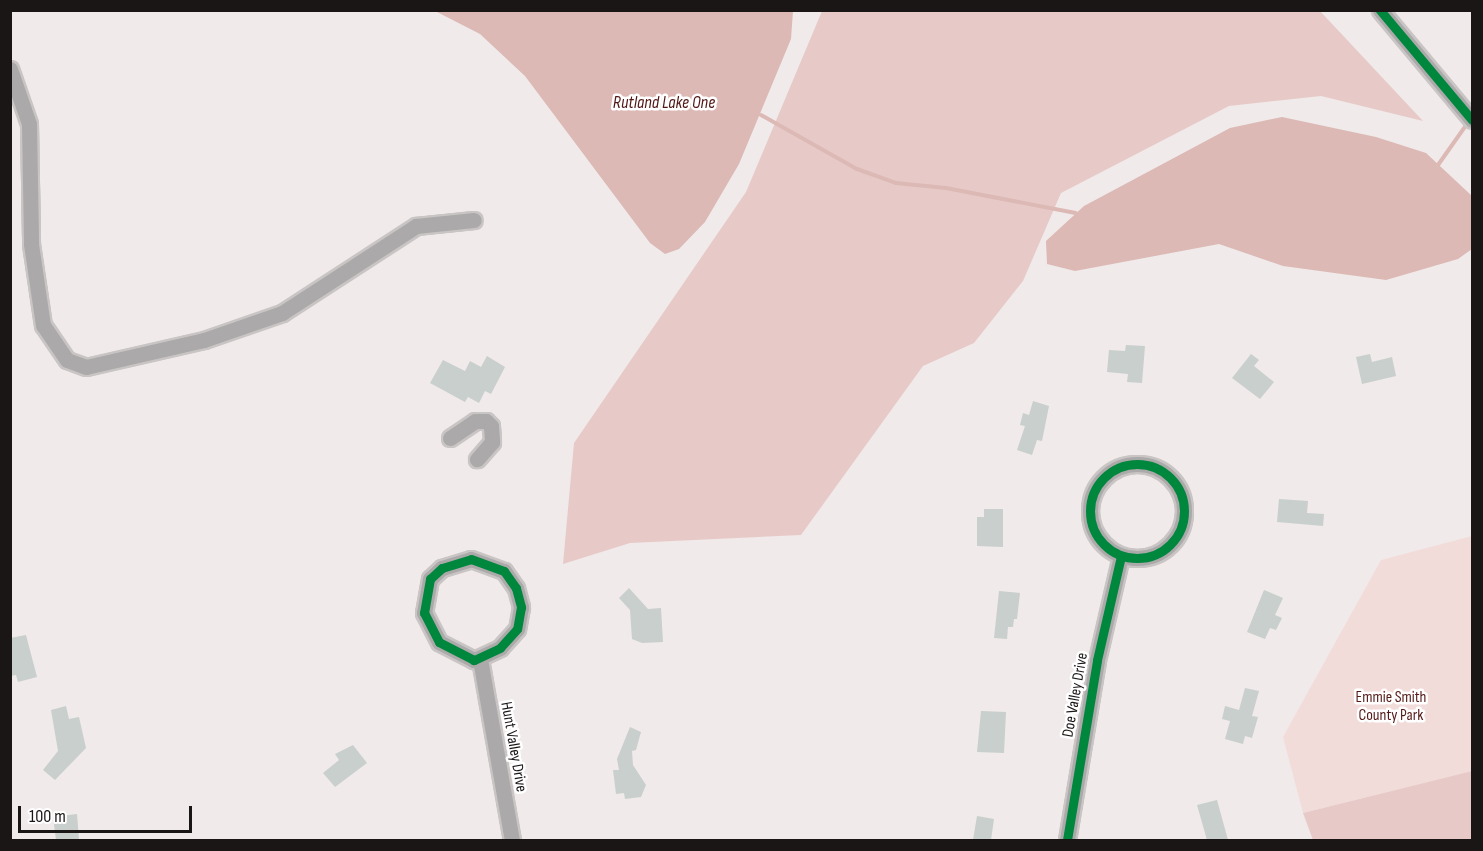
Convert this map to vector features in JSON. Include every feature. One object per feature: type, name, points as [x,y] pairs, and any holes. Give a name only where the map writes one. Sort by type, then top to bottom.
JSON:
[{"type":"street","points":[[1380,10],[1470,117]]},
{"type":"street","points":[[10,69],[29,124],[31,244],[43,325],[67,360],[86,367],[204,340],[282,313],[416,226],[474,220]]},
{"type":"street","points":[[450,438],[474,421],[486,421],[491,426],[492,442],[477,459]]},
{"type":"street","points":[[1125,465],[1155,468],[1178,488],[1183,503],[1183,521],[1177,536],[1159,552],[1137,559],[1121,556],[1099,540],[1092,527],[1092,496],[1111,471],[1125,465]]},
{"type":"street","name":"Doe Valley Drive","points":[[1067,840],[1097,660],[1121,556]]},
{"type":"street","points":[[471,560],[504,572],[516,588],[521,607],[517,629],[500,648],[480,659],[474,660],[439,642],[424,613],[430,579],[442,568],[471,560]]},
{"type":"street","name":"Hunt Valley Drive","points":[[480,659],[512,840]]},
{"type":"green space","name":"Emmie Smith County Park","points":[[1472,536],[1472,771],[1303,813],[1283,737],[1381,560]]},
{"type":"shaded area","points":[[822,11],[1320,11],[1423,121],[1321,96],[1229,106],[1061,193],[1023,281],[974,343],[923,366],[801,535],[630,543],[563,564],[574,443],[746,192]]},
{"type":"shaded area","points":[[1472,771],[1472,840],[1313,840],[1303,813]]},
{"type":"water","name":"Rutland Lake One","points":[[435,11],[793,11],[791,39],[739,164],[705,222],[679,249],[665,254],[650,243],[525,76],[480,34]]},
{"type":"water","points":[[1282,117],[1376,137],[1426,153],[1472,196],[1472,249],[1458,259],[1386,280],[1283,266],[1219,244],[1075,271],[1047,264],[1046,241],[1084,206],[1230,128]]},
{"type":"building","points":[[1126,345],[1145,346],[1142,383],[1127,382],[1128,374],[1107,372],[1109,350],[1125,351]]},
{"type":"building","points":[[1251,354],[1259,360],[1254,366],[1274,382],[1260,399],[1232,378]]},
{"type":"building","points":[[1370,354],[1372,362],[1392,357],[1396,376],[1362,384],[1356,357]]},
{"type":"building","points":[[487,356],[505,367],[491,394],[485,391],[479,403],[468,397],[465,402],[430,383],[443,360],[465,371],[470,361],[481,367]]},
{"type":"building","points":[[1033,401],[1049,406],[1042,441],[1037,440],[1032,455],[1017,450],[1025,426],[1020,425],[1023,413],[1029,415]]},
{"type":"building","points":[[1279,499],[1308,501],[1307,513],[1324,514],[1323,526],[1277,522]]},
{"type":"building","points":[[984,509],[1003,509],[1003,547],[977,546],[977,517],[984,517]]},
{"type":"building","points":[[629,588],[648,609],[661,608],[663,642],[642,643],[632,639],[630,610],[619,598]]},
{"type":"building","points":[[1264,590],[1283,598],[1275,615],[1282,618],[1276,630],[1270,628],[1265,639],[1247,632]]},
{"type":"building","points":[[999,591],[1020,593],[1017,619],[1014,619],[1013,627],[1008,627],[1007,639],[994,638]]},
{"type":"building","points":[[26,635],[37,677],[18,682],[16,675],[10,676],[10,638]]},
{"type":"building","points":[[1245,688],[1259,691],[1252,716],[1258,717],[1252,738],[1245,736],[1243,744],[1225,739],[1230,721],[1222,719],[1225,706],[1239,710]]},
{"type":"building","points":[[66,706],[69,719],[79,717],[86,748],[55,780],[43,770],[58,751],[51,710]]},
{"type":"building","points":[[981,711],[1006,712],[1004,753],[977,752]]},
{"type":"building","points":[[630,727],[641,732],[636,750],[632,751],[633,765],[646,785],[641,797],[625,799],[624,793],[616,794],[613,770],[619,770],[617,759]]},
{"type":"building","points":[[353,745],[367,763],[335,787],[323,773],[339,760],[335,754]]},
{"type":"building","points":[[1217,800],[1228,840],[1207,840],[1197,805]]},
{"type":"building","points":[[77,814],[79,840],[56,840],[53,817]]},
{"type":"building","points":[[977,816],[994,819],[991,840],[973,840]]},
{"type":"waterway","points":[[761,115],[857,169],[896,183],[946,188],[1076,213]]},
{"type":"waterway","points":[[1438,165],[1469,121]]},
{"type":"cycle path","points":[[1380,10],[1472,120]]},
{"type":"cycle path","points":[[1137,464],[1155,468],[1170,478],[1180,493],[1184,511],[1180,529],[1170,544],[1155,554],[1137,558],[1119,554],[1104,544],[1094,529],[1090,511],[1094,493],[1104,478],[1119,468],[1137,464]]},
{"type":"cycle path","points":[[1067,840],[1097,660],[1121,556]]},
{"type":"cycle path","points":[[471,559],[504,571],[516,588],[521,607],[517,629],[500,648],[474,660],[439,642],[424,613],[430,579],[442,568],[471,559]]}]
